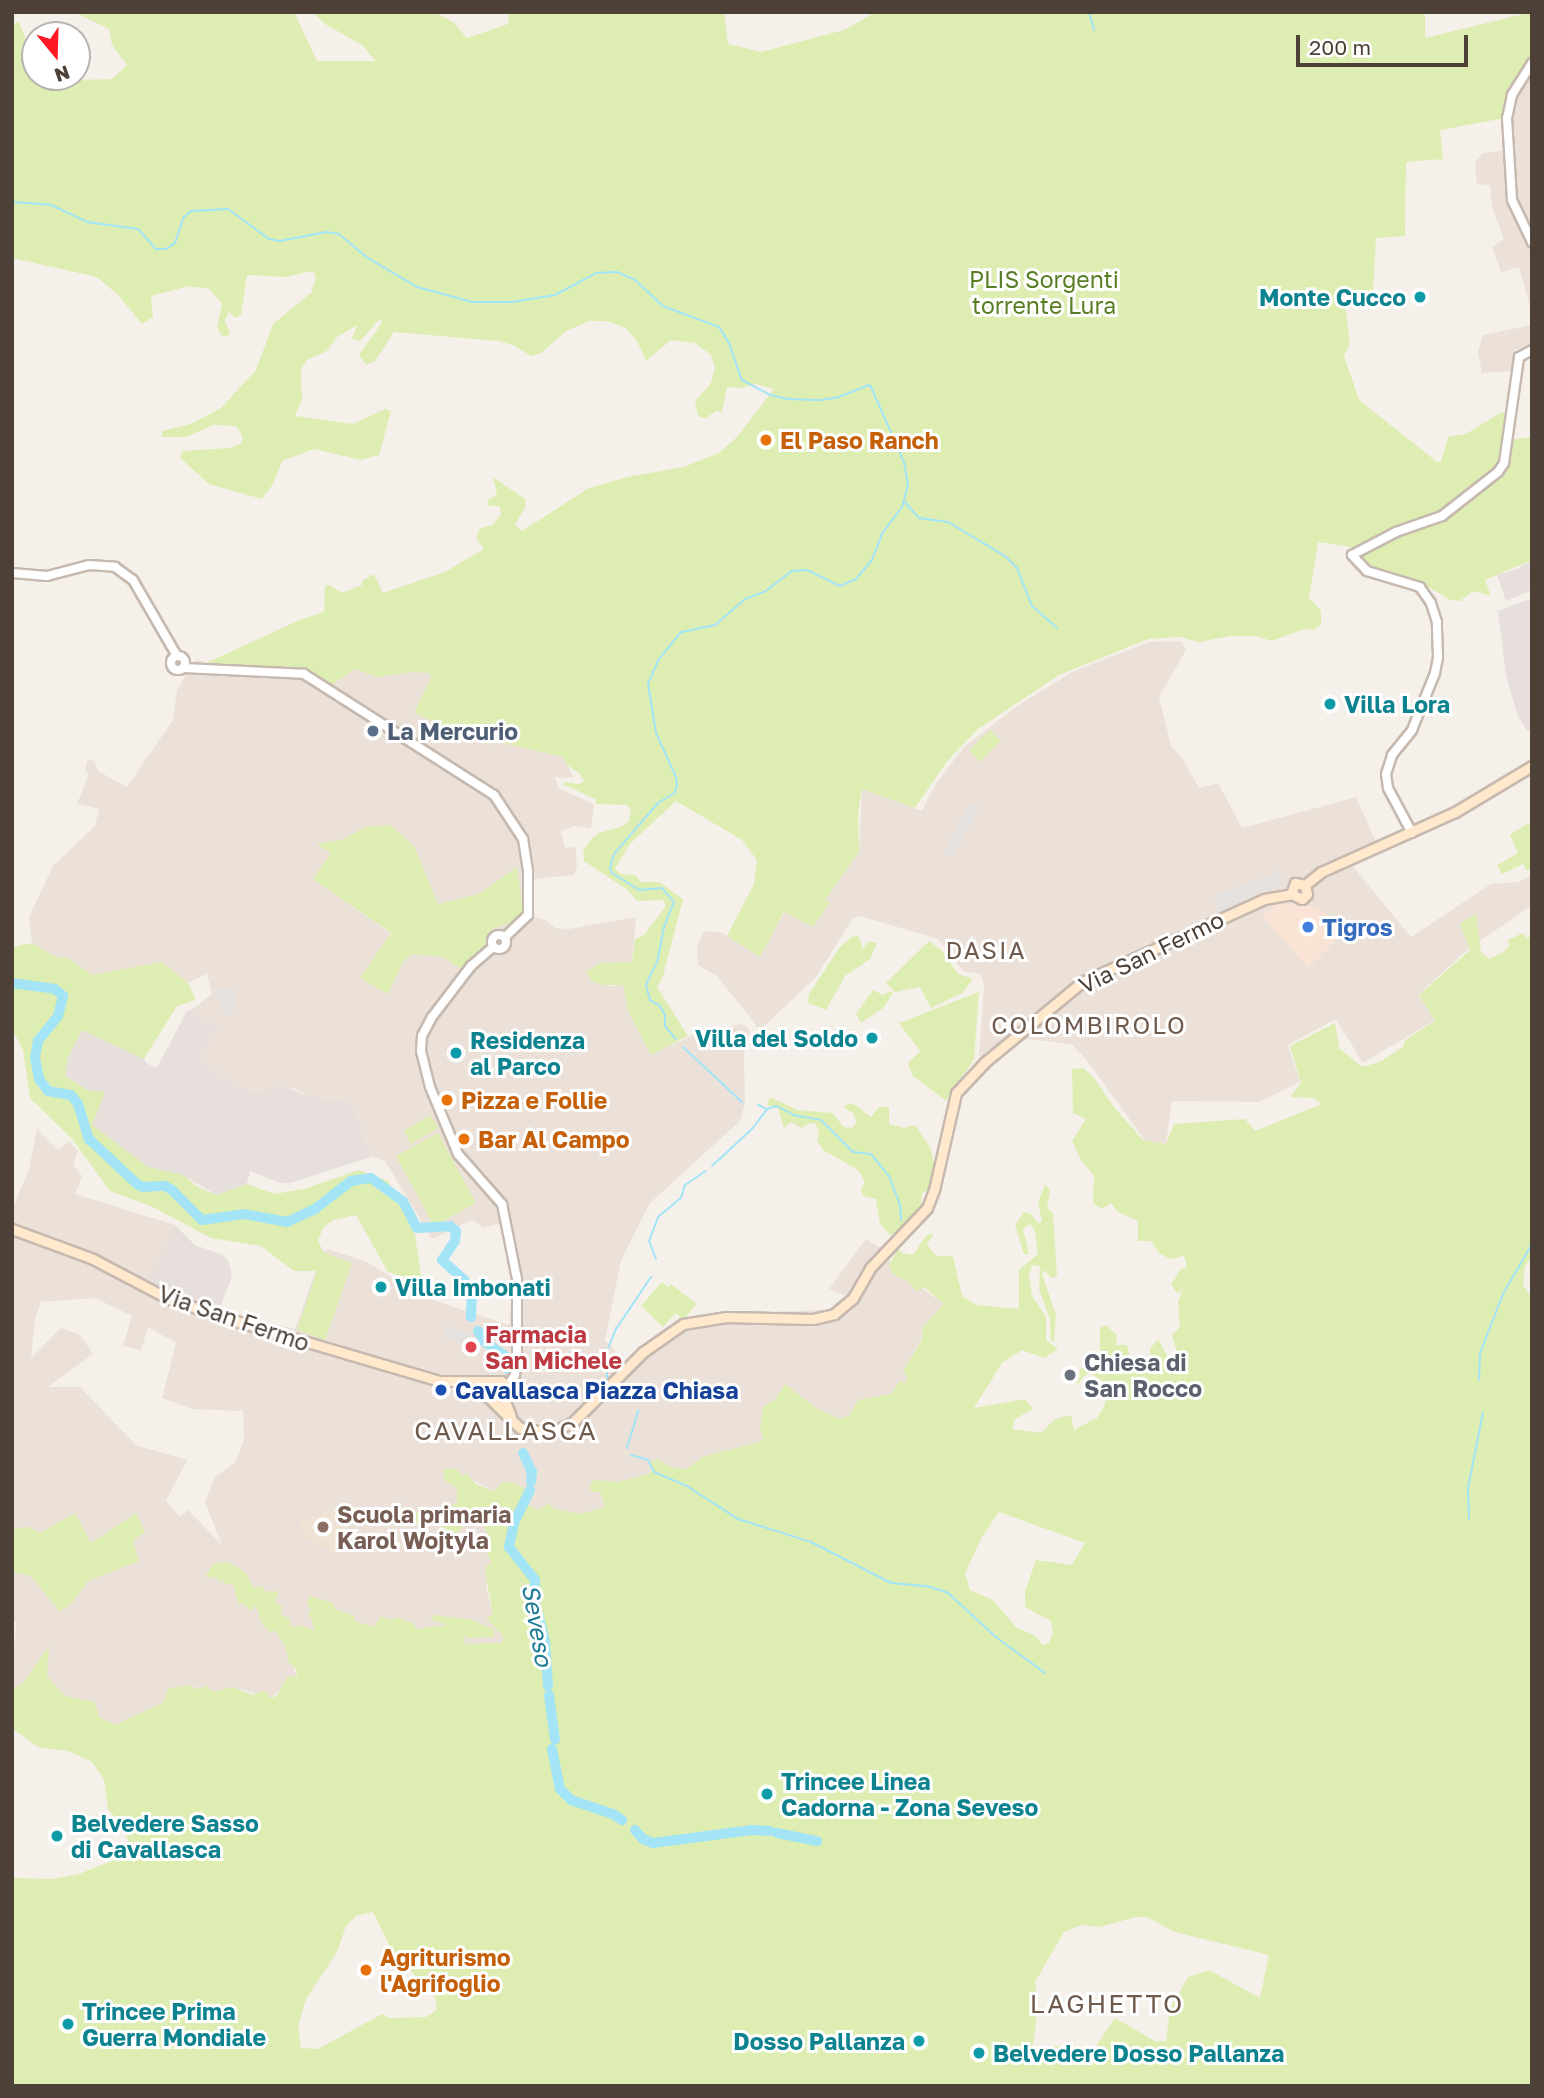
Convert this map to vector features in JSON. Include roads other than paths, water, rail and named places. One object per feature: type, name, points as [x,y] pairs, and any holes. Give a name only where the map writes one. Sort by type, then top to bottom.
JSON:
[{"type":"main road","name":"Via San Fermo","points":[[515,1424],[523,1429],[545,1432],[563,1428],[584,1412],[643,1352],[683,1324],[726,1317],[813,1319],[844,1307],[853,1298],[870,1268],[927,1208],[934,1190],[956,1093],[985,1062],[1082,982],[1264,899],[1291,894],[1295,883],[1305,885],[1321,872],[1462,809],[1532,766]]},
{"type":"main road","name":"Via San Fermo","points":[[12,1229],[93,1259],[138,1284],[193,1307],[369,1363],[439,1381],[500,1383]]},
{"type":"main road","name":"Via San Fermo","points":[[464,1383],[490,1398]]},
{"type":"main road","points":[[500,1383],[515,1424],[490,1398],[487,1386],[500,1383]]},
{"type":"main road","points":[[490,1398],[504,1399]]},
{"type":"street","points":[[1532,64],[1512,95],[1507,118],[1513,200],[1532,242]]},
{"type":"street","points":[[1412,833],[1388,788],[1386,777],[1392,755],[1412,730],[1435,673],[1438,657],[1437,622],[1431,603],[1420,587],[1367,571],[1352,555],[1396,533],[1442,516],[1498,472],[1504,463],[1519,356],[1532,350]]},
{"type":"street","points":[[13,574],[47,576],[89,565],[106,565],[122,571],[133,580],[179,661],[203,668],[304,674],[494,795],[523,839],[528,870],[528,915],[505,937],[506,943],[502,948],[493,947],[471,966],[432,1017],[422,1036],[421,1051],[430,1087],[458,1154],[502,1204],[517,1279],[515,1375],[500,1383]]},
{"type":"waterway","points":[[1089,12],[1094,30]]},
{"type":"waterway","points":[[12,202],[51,205],[87,222],[138,229],[156,249],[166,249],[175,243],[183,218],[191,211],[228,209],[269,239],[280,241],[326,232],[339,234],[368,258],[417,287],[472,302],[512,302],[555,295],[596,273],[617,272],[635,280],[663,306],[719,327],[729,343],[742,380],[770,395],[788,399],[821,400],[839,397],[869,385],[871,387],[904,462],[908,485],[902,507],[882,534],[872,560],[856,579],[840,586],[807,570],[792,571],[764,592],[745,599],[715,625],[681,632],[659,659],[648,684],[656,733],[677,785],[675,793],[658,803],[614,854],[610,868],[612,873],[639,890],[662,888],[674,902],[664,927],[657,962],[646,985],[650,1000],[660,1006],[665,1015],[665,1026],[676,1039]]},
{"type":"waterway","points":[[905,502],[919,518],[948,522],[1005,556],[1017,568],[1032,606],[1057,628]]},
{"type":"waterway","name":"Seveso","points":[[12,983],[55,989],[63,996],[58,1016],[38,1041],[35,1058],[39,1079],[48,1091],[71,1095],[78,1104],[89,1139],[137,1184],[143,1187],[165,1186],[202,1220],[244,1214],[287,1222],[315,1209],[351,1181],[371,1178],[403,1201],[417,1228],[450,1226],[456,1231],[455,1241],[442,1260],[464,1280],[472,1295],[471,1317]]},
{"type":"waterway","points":[[683,1047],[742,1102]]},
{"type":"waterway","points":[[758,1105],[767,1109],[777,1106],[793,1115],[821,1120],[853,1152],[871,1154],[889,1176],[900,1205],[901,1220]]},
{"type":"waterway","points":[[712,1166],[752,1129],[767,1109]]},
{"type":"waterway","points":[[656,1259],[649,1241],[658,1217],[681,1198],[685,1185],[706,1171]]},
{"type":"waterway","points":[[1479,1380],[1480,1353],[1503,1294],[1532,1244]]},
{"type":"waterway","points":[[607,1380],[607,1351],[616,1329],[651,1277]]},
{"type":"waterway","name":"Seveso","points":[[478,1331],[485,1342],[508,1358],[507,1369]]},
{"type":"waterway","points":[[614,1388],[631,1402]]},
{"type":"waterway","points":[[627,1448],[638,1411]]},
{"type":"waterway","points":[[1469,1519],[1468,1488],[1483,1412]]},
{"type":"waterway","name":"Seveso","points":[[523,1453],[532,1472],[531,1482]]},
{"type":"waterway","points":[[631,1455],[648,1460],[654,1472],[687,1486],[738,1519],[811,1542],[891,1583],[927,1586],[948,1593],[996,1637],[1045,1673]]},
{"type":"waterway","name":"Seveso","points":[[530,1490],[514,1523],[509,1547],[535,1580],[534,1598],[545,1641],[548,1686]]},
{"type":"waterway","name":"Seveso","points":[[549,1695],[555,1740]]},
{"type":"waterway","name":"Seveso","points":[[552,1749],[560,1789],[571,1800],[613,1814],[622,1820]]},
{"type":"waterway","name":"Seveso","points":[[635,1830],[643,1839],[653,1843],[752,1830],[770,1831]]},
{"type":"waterway","name":"Seveso","points":[[777,1833],[817,1841]]},
{"type":"place","name":"Monte Cucco","points":[[1420,297]]},
{"type":"place","name":"El Paso Ranch","points":[[766,440]]},
{"type":"place","name":"Villa Lora","points":[[1330,704]]},
{"type":"place","name":"La Mercurio","points":[[373,731]]},
{"type":"place","name":"Tigros","points":[[1308,927]]},
{"type":"place","name":"Villa del Soldo","points":[[872,1038]]},
{"type":"place","name":"Residenza al Parco","points":[[456,1053]]},
{"type":"place","name":"Pizza e Follie","points":[[447,1100]]},
{"type":"place","name":"Bar Al Campo","points":[[464,1139]]},
{"type":"place","name":"Villa Imbonati","points":[[381,1287]]},
{"type":"place","name":"Farmacia San Michele","points":[[471,1347]]},
{"type":"place","name":"Chiesa di San Rocco","points":[[1070,1375]]},
{"type":"place","name":"Cavallasca Piazza Chiasa","points":[[441,1390]]},
{"type":"place","name":"Scuola primaria Karol Wojtyla","points":[[323,1527]]},
{"type":"place","name":"Trincee Linea Cadorna - Zona Seveso","points":[[767,1794]]},
{"type":"place","name":"Belvedere Sasso di Cavallasca","points":[[57,1836]]},
{"type":"place","name":"Agriturismo l'Agrifoglio","points":[[366,1970]]},
{"type":"place","name":"Trincee Prima Guerra Mondiale","points":[[68,2024]]},
{"type":"place","name":"Dosso Pallanza","points":[[919,2041]]},
{"type":"place","name":"Belvedere Dosso Pallanza","points":[[979,2053]]},
{"type":"district","name":"DASIA","points":[[986,950]]},
{"type":"district","name":"COLOMBIROLO","points":[[1089,1025]]},
{"type":"district","name":"CAVALLASCA","points":[[506,1431]]},
{"type":"district","name":"LAGHETTO","points":[[1107,2004]]},
{"type":"park label","name":"PLIS Sorgenti torrente Lura","points":[[1044,292]]}]
